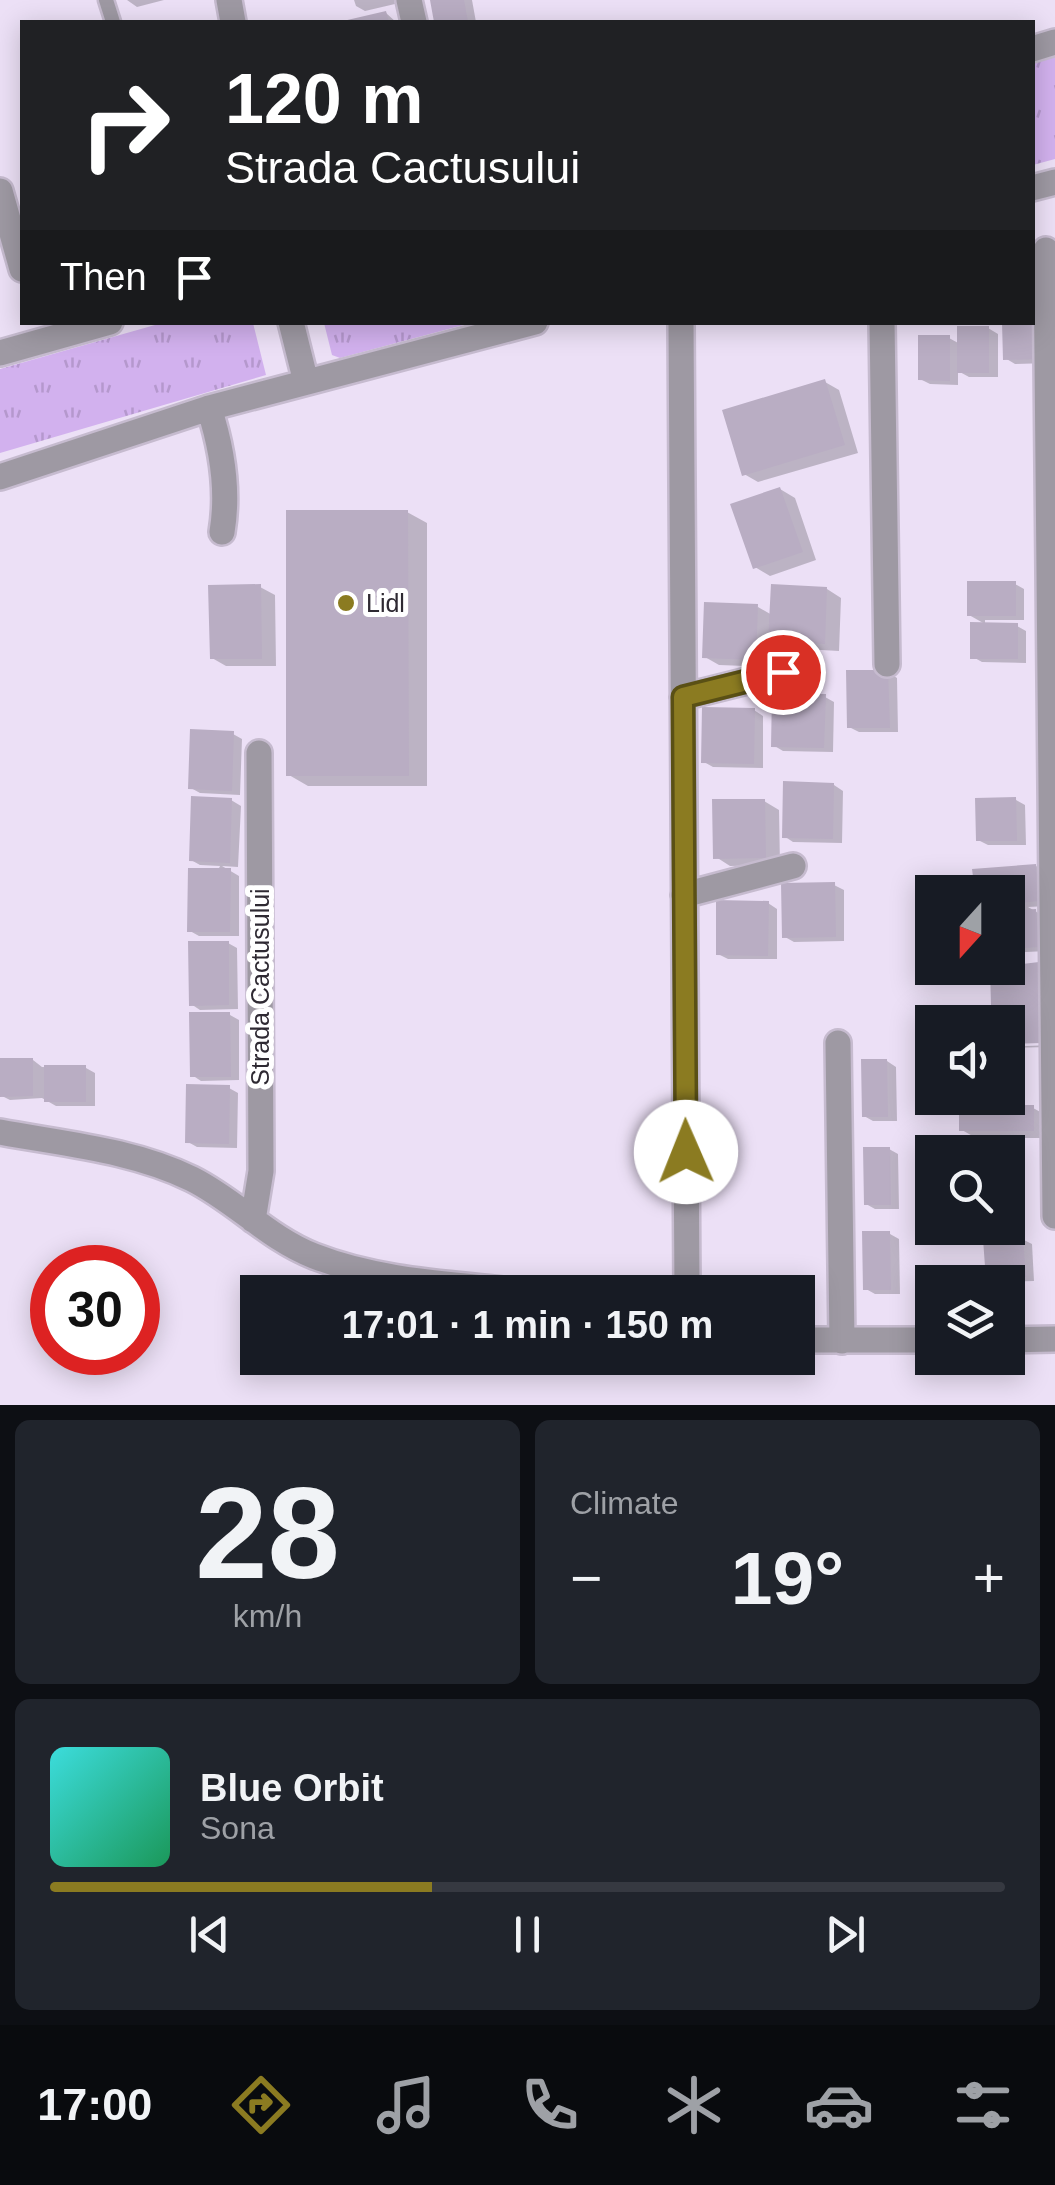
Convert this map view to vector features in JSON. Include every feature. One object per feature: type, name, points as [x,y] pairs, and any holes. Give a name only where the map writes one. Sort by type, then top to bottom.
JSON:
[{"type":"street","points":[[0,191],[20,262]]},
{"type":"street","points":[[1046,250],[1055,1216]]},
{"type":"street","points":[[0,354],[40,332],[89,325]]},
{"type":"street","points":[[292,325],[306,382]]},
{"type":"street","points":[[0,476],[209,408],[524,325]]},
{"type":"street","points":[[681,325],[687,1275]]},
{"type":"street","points":[[882,325],[887,664]]},
{"type":"street","points":[[209,408],[224,483],[226,511],[222,532]]},
{"type":"street","points":[[683,697],[783,672]]},
{"type":"street","name":"Strada Cactusului","points":[[253,1220],[261,1171],[259,753]]},
{"type":"street","points":[[684,895],[793,866]]},
{"type":"street","points":[[838,1043],[842,1342]]},
{"type":"street","points":[[0,1132],[133,1157],[160,1166],[192,1180],[290,1246],[376,1275]]},
{"type":"street","points":[[1025,1340],[1055,1339]]},
{"type":"street","points":[[815,1341],[915,1340]]},
{"type":"green space","points":[[1055,56],[1055,159],[1035,164],[1035,62]]},
{"type":"green space","points":[[155,325],[254,325],[266,375],[0,453],[0,369]]},
{"type":"green space","points":[[325,325],[464,325],[340,358],[332,355]]},
{"type":"building","points":[[430,0],[464,0],[468,20],[434,20]]},
{"type":"building","points":[[386,11],[388,20],[347,20]]},
{"type":"building","points":[[1035,313],[1039,313],[1040,359],[1003,360],[1002,325],[1035,325]]},
{"type":"building","points":[[957,326],[989,326],[989,373],[957,373]]},
{"type":"building","points":[[918,335],[950,335],[950,381],[918,380]]},
{"type":"building","points":[[825,379],[845,445],[742,476],[722,410]]},
{"type":"building","points":[[780,487],[803,552],[753,569],[730,504]]},
{"type":"building","points":[[286,510],[408,510],[409,776],[286,776]]},
{"type":"building","points":[[967,581],[1016,581],[1016,616],[967,616]]},
{"type":"building","points":[[261,584],[262,659],[210,659],[208,585]]},
{"type":"building","points":[[771,584],[827,587],[825,644],[768,641]]},
{"type":"building","points":[[704,602],[758,604],[756,660],[702,658]]},
{"type":"building","points":[[970,622],[1018,623],[1018,659],[970,659]]},
{"type":"building","points":[[846,670],[888,670],[890,728],[847,728]]},
{"type":"building","points":[[772,693],[826,694],[824,748],[771,747]]},
{"type":"building","points":[[702,707],[755,708],[754,764],[701,763]]},
{"type":"building","points":[[190,729],[234,731],[232,791],[188,789]]},
{"type":"building","points":[[783,781],[834,783],[833,839],[782,838]]},
{"type":"building","points":[[191,796],[232,798],[230,863],[189,861]]},
{"type":"building","points":[[1016,797],[1017,841],[976,841],[975,798]]},
{"type":"building","points":[[712,799],[765,799],[766,858],[713,859]]},
{"type":"building","points":[[1036,864],[1039,901],[1025,902],[1025,875],[973,875],[972,869]]},
{"type":"building","points":[[188,868],[231,868],[230,932],[187,932]]},
{"type":"building","points":[[835,882],[836,937],[782,938],[781,883]]},
{"type":"building","points":[[716,900],[769,901],[768,956],[716,955]]},
{"type":"building","points":[[1036,909],[1039,947],[1025,948],[1025,910]]},
{"type":"building","points":[[188,941],[229,941],[229,1005],[189,1006]]},
{"type":"building","points":[[1039,962],[1042,1043],[1025,1044],[1025,1005],[991,1005],[990,985],[1025,985],[1025,964]]},
{"type":"building","points":[[189,1012],[230,1012],[231,1077],[190,1077]]},
{"type":"building","points":[[0,1058],[33,1058],[33,1096],[0,1097]]},
{"type":"building","points":[[861,1059],[887,1059],[888,1117],[862,1117]]},
{"type":"building","points":[[44,1065],[86,1065],[86,1102],[44,1102]]},
{"type":"building","points":[[186,1084],[230,1085],[229,1144],[185,1143]]},
{"type":"building","points":[[1025,1105],[1034,1105],[1034,1131],[959,1131],[959,1115],[1025,1115]]},
{"type":"building","points":[[863,1147],[890,1147],[891,1205],[864,1205]]},
{"type":"building","points":[[862,1231],[890,1231],[891,1290],[863,1290]]},
{"type":"building","points":[[983,1245],[1024,1245],[1026,1277],[1025,1265],[985,1265]]},
{"type":"place","name":"Lidl","points":[[346,603]]},
{"type":"route","points":[[686,1152],[683,697],[783,672]]}]
